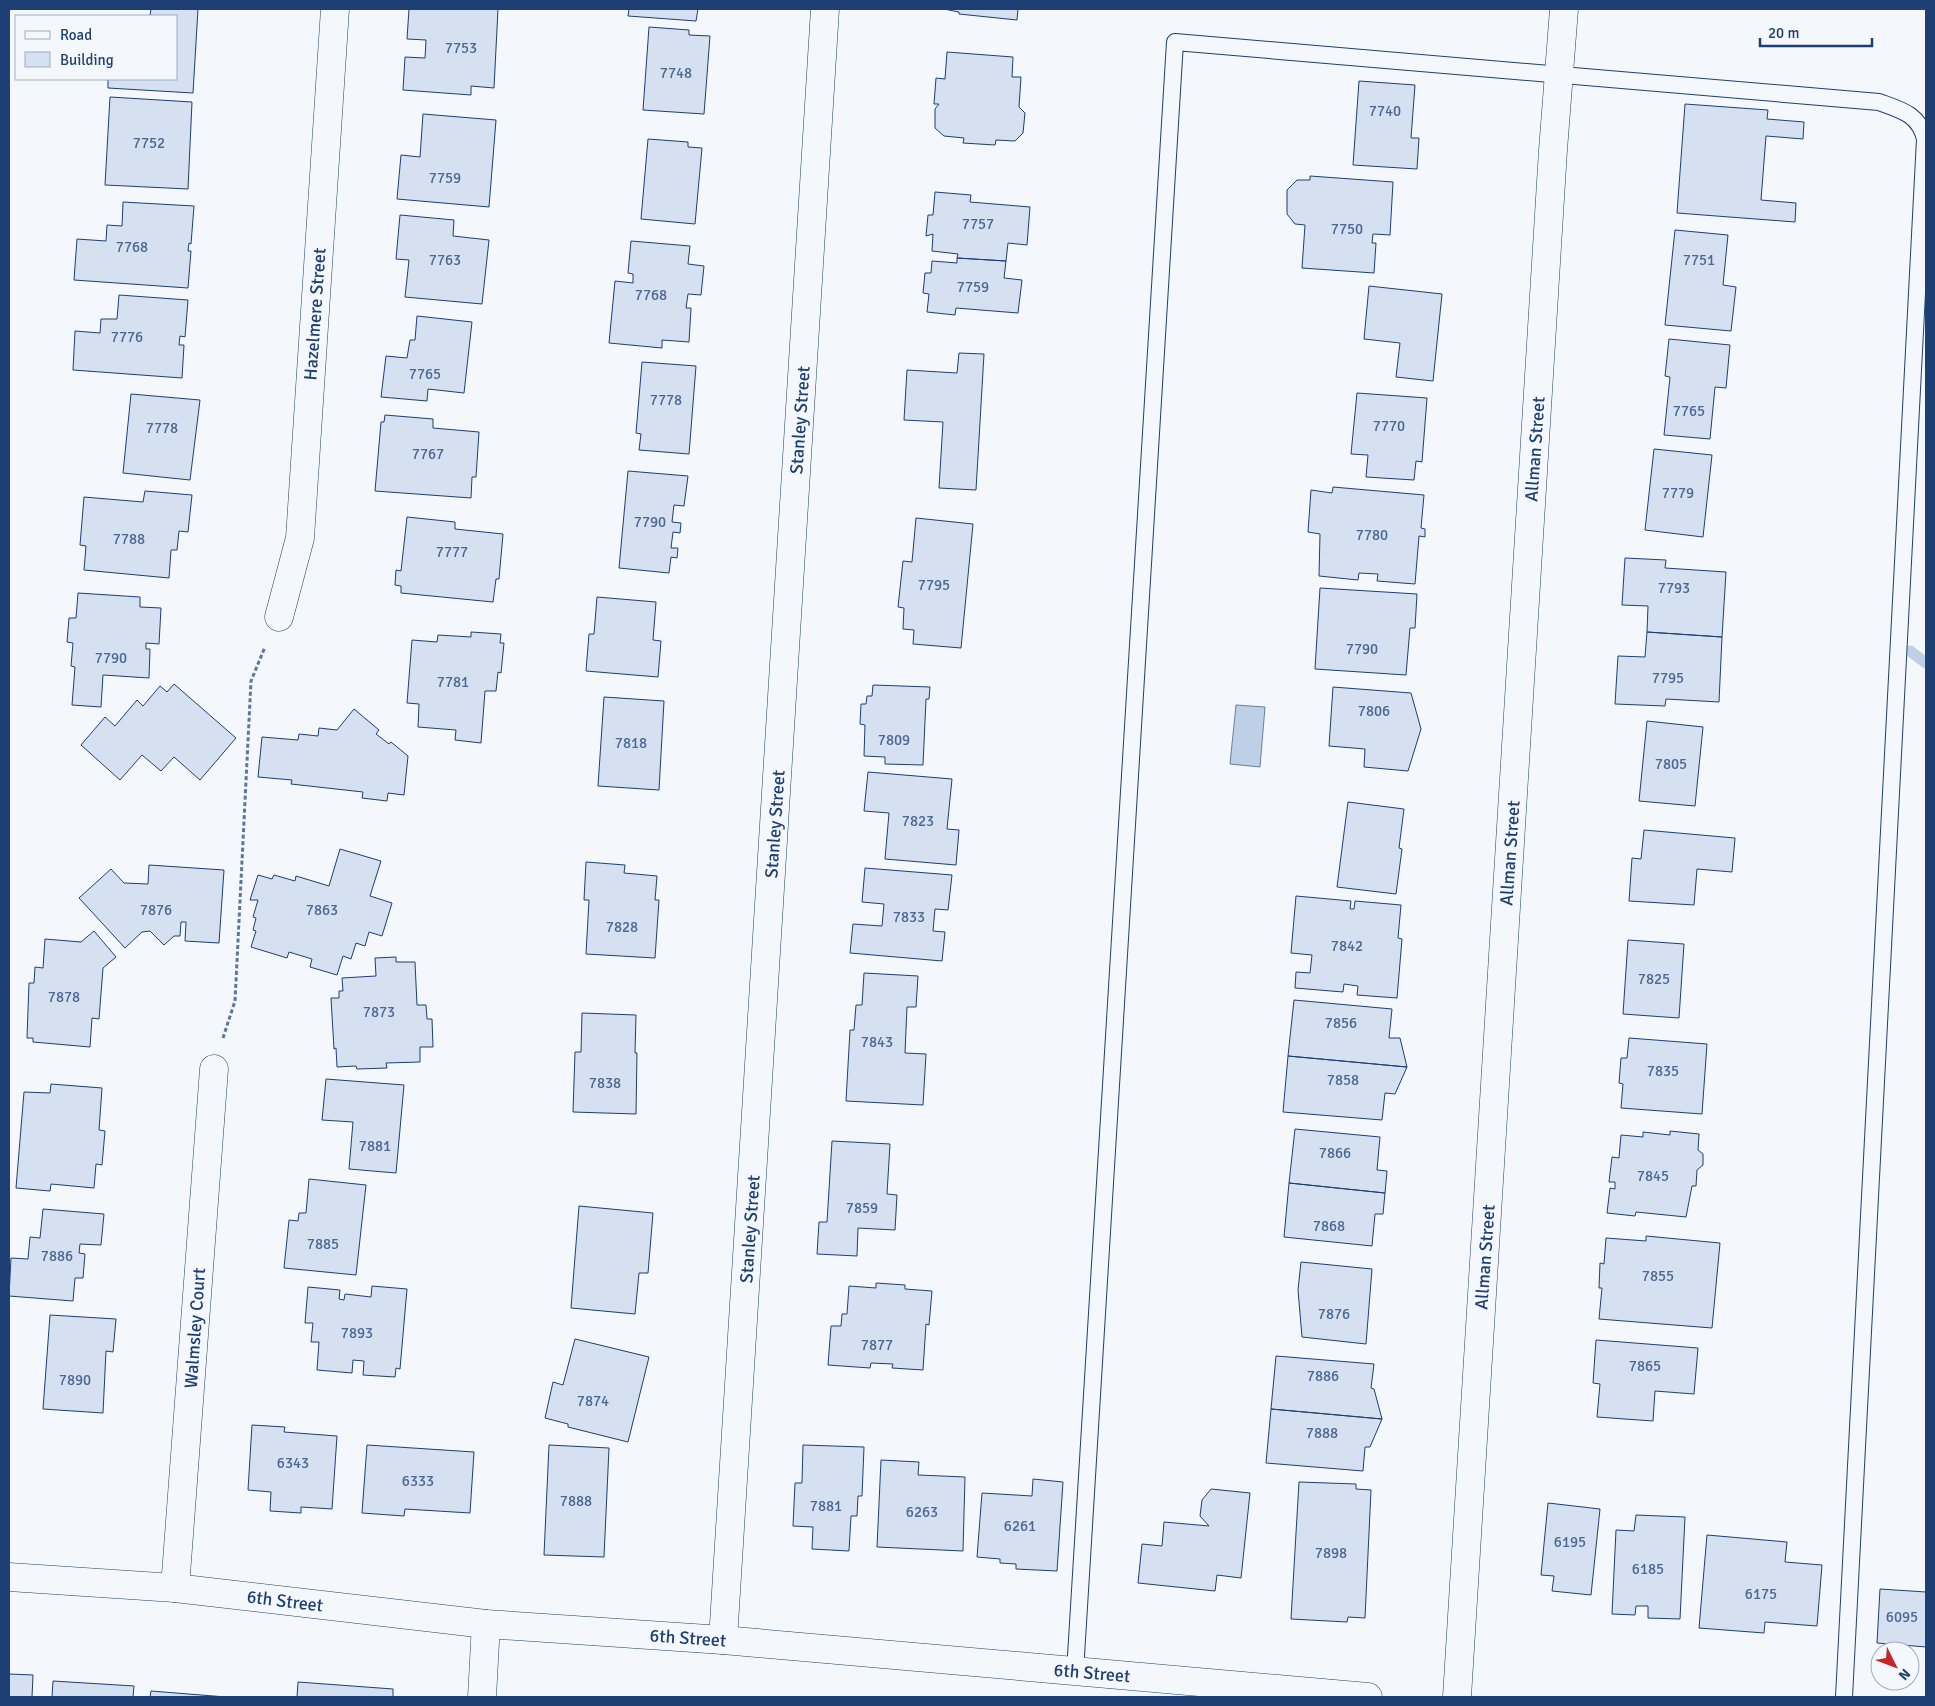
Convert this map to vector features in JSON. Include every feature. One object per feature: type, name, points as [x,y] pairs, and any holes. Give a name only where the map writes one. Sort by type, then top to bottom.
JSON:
[{"type":"street","name":"Hazelmere Street","points":[[279,617],[300,538],[335,9]]},
{"type":"street","name":"Stanley Street","points":[[723,1640],[825,9]]},
{"type":"street","name":"Allman Street","points":[[1457,1697],[1558,75],[1564,9]]},
{"type":"street","name":"Walmsley Court","points":[[175,1588],[214,1069]]},
{"type":"street","name":"6th Street","points":[[9,1577],[175,1588],[486,1624],[723,1640],[1368,1697]]},
{"type":"street","points":[[482,1697],[486,1624]]},
{"type":"lane","points":[[1075,1672],[1175,42],[1879,102],[1909,113],[1922,129],[1925,139],[1844,1697]]},
{"type":"path","points":[[214,1069],[235,1001],[250,681],[279,617]]},
{"type":"water","points":[[1236,705],[1265,707],[1260,767],[1230,764]]},
{"type":"building","points":[[151,9],[198,9],[193,93],[108,88],[108,80],[178,80],[178,15],[150,15]]},
{"type":"building","points":[[409,9],[498,9],[494,88],[471,86],[471,95],[403,90],[405,57],[425,58],[426,40],[407,39]]},
{"type":"building","points":[[629,9],[698,9],[696,21],[628,16]]},
{"type":"building","points":[[944,9],[1018,9],[1017,20],[959,14],[959,12]]},
{"type":"building","points":[[649,27],[689,30],[689,35],[710,36],[704,114],[643,110]]},
{"type":"building","points":[[947,52],[1013,57],[1012,77],[1021,77],[1019,107],[1025,113],[1023,133],[1015,141],[996,140],[995,145],[963,143],[964,138],[944,136],[935,128],[935,109],[939,104],[934,104],[936,78],[945,79]]},
{"type":"building","points":[[1359,81],[1415,85],[1411,138],[1419,138],[1417,169],[1353,165]]},
{"type":"building","points":[[110,97],[192,102],[188,189],[105,185]]},
{"type":"building","points":[[1685,104],[1768,110],[1767,119],[1804,122],[1803,139],[1766,136],[1761,200],[1796,203],[1795,222],[1677,213]]},
{"type":"building","points":[[423,114],[496,120],[489,207],[397,199],[401,155],[420,157]]},
{"type":"building","points":[[648,139],[688,142],[688,147],[702,148],[695,224],[641,219]]},
{"type":"building","points":[[1310,176],[1393,182],[1390,235],[1373,234],[1372,243],[1376,243],[1374,273],[1302,268],[1305,225],[1295,224],[1287,214],[1287,190],[1297,180],[1310,180]]},
{"type":"building","points":[[935,192],[971,195],[970,202],[1030,207],[1027,245],[1008,243],[1006,261],[957,258],[958,254],[932,251],[933,234],[926,236],[928,215],[933,215]]},
{"type":"building","points":[[123,202],[194,206],[191,244],[189,243],[188,251],[191,251],[188,288],[74,280],[77,239],[106,241],[107,225],[122,226]]},
{"type":"building","points":[[400,215],[454,220],[453,236],[489,240],[482,304],[405,297],[409,260],[396,259]]},
{"type":"building","points":[[1675,230],[1728,235],[1723,285],[1736,287],[1731,331],[1665,325]]},
{"type":"building","points":[[631,241],[690,246],[688,264],[704,266],[701,295],[688,294],[686,308],[691,308],[689,342],[662,340],[662,348],[609,343],[615,281],[633,283],[633,274],[628,273]]},
{"type":"building","points":[[957,258],[1006,261],[1004,278],[1022,280],[1018,313],[956,308],[955,315],[927,312],[929,294],[923,293],[925,273],[931,273],[932,261],[957,263]]},
{"type":"building","points":[[1369,286],[1442,294],[1433,381],[1396,377],[1400,343],[1364,339]]},
{"type":"building","points":[[119,295],[188,300],[185,337],[180,336],[179,345],[184,345],[182,378],[73,370],[75,331],[100,333],[101,319],[117,319]]},
{"type":"building","points":[[417,316],[472,322],[464,393],[428,389],[427,401],[381,397],[386,356],[407,358],[410,340],[415,340]]},
{"type":"building","points":[[1669,339],[1730,345],[1726,388],[1715,387],[1710,439],[1664,435],[1670,377],[1665,376]]},
{"type":"building","points":[[959,353],[984,354],[976,490],[939,488],[943,422],[904,420],[907,370],[957,373]]},
{"type":"building","points":[[642,362],[696,366],[689,454],[639,450],[641,434],[636,433]]},
{"type":"building","points":[[1357,393],[1427,398],[1422,462],[1416,461],[1414,480],[1366,477],[1368,455],[1351,454]]},
{"type":"building","points":[[131,394],[200,400],[190,480],[123,473]]},
{"type":"building","points":[[385,415],[433,419],[433,428],[479,432],[476,477],[472,477],[471,498],[375,491],[381,422],[384,422]]},
{"type":"building","points":[[1654,449],[1712,455],[1703,537],[1645,530]]},
{"type":"building","points":[[628,471],[688,476],[684,506],[674,505],[672,522],[681,523],[680,533],[673,532],[671,548],[678,548],[677,558],[671,557],[669,573],[619,568]]},
{"type":"building","points":[[1333,487],[1424,495],[1421,528],[1425,529],[1425,537],[1419,536],[1415,584],[1377,581],[1378,574],[1359,573],[1358,580],[1319,576],[1320,534],[1308,532],[1311,490],[1332,493]]},
{"type":"building","points":[[145,491],[192,495],[188,532],[179,531],[177,550],[171,550],[169,578],[84,570],[86,546],[80,545],[84,497],[143,502]]},
{"type":"building","points":[[407,517],[455,522],[455,529],[503,534],[499,579],[496,579],[493,602],[401,593],[401,586],[395,585],[396,570],[401,571]]},
{"type":"building","points":[[916,518],[973,524],[961,648],[913,644],[914,630],[903,629],[904,608],[898,607],[903,561],[912,562]]},
{"type":"building","points":[[1625,558],[1666,560],[1665,568],[1726,572],[1722,637],[1647,632],[1648,606],[1622,605]]},
{"type":"building","points":[[1320,588],[1417,594],[1415,628],[1410,628],[1406,675],[1315,669]]},
{"type":"building","points":[[78,593],[140,597],[140,607],[161,608],[159,644],[146,643],[146,649],[150,649],[149,678],[103,675],[101,707],[72,705],[75,667],[71,666],[73,643],[67,642],[69,618],[76,618]]},
{"type":"building","points":[[597,597],[656,602],[653,640],[661,641],[658,677],[586,671],[589,634],[594,634]]},
{"type":"building","points":[[471,632],[501,634],[500,643],[504,643],[501,673],[498,672],[496,691],[485,691],[481,743],[455,740],[456,730],[418,727],[419,704],[407,703],[412,640],[437,642],[438,635],[471,637]]},
{"type":"building","points":[[1647,632],[1722,637],[1719,702],[1666,699],[1665,706],[1615,704],[1618,656],[1645,657]]},
{"type":"building","points":[[174,684],[236,738],[200,780],[174,757],[161,771],[142,755],[120,780],[81,745],[105,717],[115,726],[137,700],[143,706],[160,686],[167,692]]},
{"type":"building","points":[[873,685],[930,687],[929,699],[926,699],[923,765],[885,764],[885,757],[864,756],[865,725],[860,724],[861,704],[866,704],[867,696],[872,696]]},
{"type":"building","points":[[1333,687],[1411,693],[1421,729],[1408,771],[1364,767],[1365,749],[1329,746]]},
{"type":"building","points":[[604,697],[664,701],[659,790],[598,786]]},
{"type":"building","points":[[354,709],[379,730],[376,734],[389,744],[391,742],[408,756],[404,795],[388,793],[387,801],[362,798],[363,792],[291,784],[292,780],[258,777],[262,737],[298,740],[299,734],[318,736],[319,728],[337,730]]},
{"type":"building","points":[[1647,721],[1703,727],[1695,806],[1639,801]]},
{"type":"building","points":[[868,772],[952,779],[947,829],[959,830],[956,865],[885,859],[889,813],[864,811]]},
{"type":"building","points":[[1348,802],[1404,809],[1399,848],[1402,849],[1396,894],[1337,887]]},
{"type":"building","points":[[1644,830],[1735,838],[1732,872],[1697,869],[1694,905],[1629,901],[1632,858],[1641,859]]},
{"type":"building","points":[[340,849],[381,861],[370,896],[392,903],[382,936],[369,932],[365,946],[356,943],[351,959],[343,956],[337,975],[310,967],[312,959],[289,952],[287,958],[251,947],[256,931],[253,930],[256,918],[253,917],[258,900],[250,900],[258,875],[272,879],[274,875],[295,881],[296,876],[329,886]]},
{"type":"building","points":[[586,862],[625,865],[624,873],[657,876],[655,900],[659,900],[655,958],[586,954],[589,900],[584,900]]},
{"type":"building","points":[[149,865],[224,870],[219,943],[185,941],[186,922],[181,922],[180,936],[174,936],[164,945],[150,931],[142,932],[125,948],[79,898],[111,869],[124,883],[148,884]]},
{"type":"building","points":[[865,868],[952,875],[948,910],[935,909],[933,931],[945,932],[942,961],[850,953],[853,924],[882,926],[884,904],[862,902]]},
{"type":"building","points":[[1296,896],[1351,901],[1350,909],[1354,909],[1355,901],[1401,905],[1398,938],[1402,939],[1397,998],[1357,995],[1358,986],[1344,984],[1343,992],[1295,988],[1296,972],[1310,973],[1312,955],[1291,953]]},
{"type":"building","points":[[94,931],[116,957],[103,968],[99,1019],[92,1018],[90,1047],[33,1042],[33,1038],[27,1038],[29,983],[34,983],[35,967],[43,968],[45,939],[81,942]]},
{"type":"building","points":[[1628,940],[1684,944],[1679,1018],[1623,1014]]},
{"type":"building","points":[[396,957],[396,962],[415,962],[417,1005],[426,1005],[427,1019],[432,1019],[433,1047],[420,1047],[420,1062],[386,1063],[387,1068],[357,1069],[356,1066],[337,1067],[331,998],[339,998],[339,991],[343,991],[342,978],[376,976],[375,958]]},
{"type":"building","points":[[864,973],[918,976],[916,1007],[907,1007],[905,1053],[926,1054],[923,1105],[846,1101],[850,1030],[854,1030],[856,1005],[862,1005]]},
{"type":"building","points":[[1294,1000],[1392,1009],[1389,1038],[1400,1038],[1407,1067],[1288,1056]]},
{"type":"building","points":[[582,1013],[636,1015],[636,1114],[573,1112],[575,1052],[581,1052]]},
{"type":"building","points":[[1629,1038],[1707,1044],[1702,1114],[1621,1108],[1623,1084],[1619,1083],[1621,1058],[1627,1058]]},
{"type":"building","points":[[1288,1056],[1407,1067],[1395,1094],[1385,1093],[1382,1120],[1283,1112]]},
{"type":"building","points":[[326,1079],[404,1085],[396,1173],[349,1169],[353,1122],[322,1120]]},
{"type":"building","points":[[51,1084],[102,1088],[99,1130],[105,1131],[102,1165],[96,1164],[94,1188],[51,1184],[50,1191],[16,1188],[24,1092],[50,1093]]},
{"type":"building","points":[[1295,1129],[1380,1137],[1377,1170],[1387,1171],[1385,1193],[1289,1183]]},
{"type":"building","points":[[1670,1131],[1699,1134],[1698,1150],[1703,1154],[1703,1165],[1697,1170],[1696,1186],[1692,1186],[1686,1217],[1636,1212],[1635,1216],[1607,1213],[1610,1188],[1615,1189],[1615,1182],[1609,1182],[1612,1157],[1619,1158],[1621,1135],[1643,1137],[1643,1132],[1670,1135]]},
{"type":"building","points":[[832,1141],[890,1144],[887,1194],[897,1195],[895,1230],[858,1228],[857,1256],[817,1254],[819,1222],[827,1222]]},
{"type":"building","points":[[309,1179],[366,1185],[356,1275],[284,1268],[289,1220],[298,1221],[299,1213],[306,1213]]},
{"type":"building","points":[[1289,1183],[1385,1193],[1383,1214],[1375,1214],[1372,1246],[1284,1237]]},
{"type":"building","points":[[579,1206],[653,1213],[648,1273],[639,1273],[635,1314],[571,1308]]},
{"type":"building","points":[[43,1209],[104,1214],[101,1245],[80,1244],[79,1253],[85,1254],[83,1278],[75,1278],[73,1301],[9,1296],[11,1258],[28,1259],[30,1237],[40,1238]]},
{"type":"building","points":[[1646,1236],[1720,1243],[1712,1328],[1599,1319],[1602,1288],[1599,1288],[1600,1263],[1604,1264],[1606,1238],[1646,1241]]},
{"type":"building","points":[[1301,1262],[1372,1269],[1366,1344],[1302,1337],[1298,1290]]},
{"type":"building","points":[[876,1283],[905,1285],[905,1289],[932,1291],[929,1325],[926,1324],[923,1370],[892,1368],[893,1364],[871,1363],[870,1368],[828,1365],[831,1326],[841,1326],[842,1314],[847,1314],[849,1286],[876,1288]]},
{"type":"building","points":[[372,1286],[407,1289],[400,1369],[396,1368],[395,1377],[363,1375],[364,1361],[353,1360],[352,1373],[317,1370],[319,1342],[311,1342],[313,1323],[305,1323],[308,1287],[340,1290],[339,1299],[344,1300],[345,1294],[371,1297]]},
{"type":"building","points":[[50,1315],[116,1319],[113,1352],[106,1351],[103,1413],[43,1409]]},
{"type":"building","points":[[575,1339],[649,1357],[628,1442],[568,1427],[568,1424],[545,1418],[553,1382],[563,1385]]},
{"type":"building","points":[[1596,1340],[1698,1348],[1694,1394],[1655,1391],[1653,1421],[1597,1417],[1600,1384],[1593,1383]]},
{"type":"building","points":[[1276,1356],[1374,1364],[1371,1388],[1374,1389],[1382,1419],[1271,1409]]},
{"type":"building","points":[[1271,1409],[1382,1419],[1370,1447],[1365,1447],[1363,1471],[1266,1463]]},
{"type":"building","points":[[252,1425],[285,1427],[284,1432],[337,1436],[332,1509],[301,1507],[301,1513],[270,1511],[271,1492],[248,1490]]},
{"type":"building","points":[[367,1445],[474,1452],[470,1513],[405,1509],[404,1516],[362,1513]]},
{"type":"building","points":[[549,1445],[609,1448],[604,1557],[544,1555]]},
{"type":"building","points":[[803,1445],[864,1447],[862,1496],[858,1496],[857,1516],[851,1516],[849,1551],[812,1549],[813,1527],[793,1526],[795,1483],[802,1483]]},
{"type":"building","points":[[881,1460],[919,1462],[918,1475],[965,1477],[963,1551],[877,1547]]},
{"type":"building","points":[[1033,1479],[1063,1482],[1057,1571],[1016,1569],[1016,1564],[1000,1563],[1000,1559],[977,1557],[982,1493],[1032,1496]]},
{"type":"building","points":[[1299,1482],[1356,1484],[1356,1489],[1371,1490],[1365,1618],[1348,1617],[1347,1622],[1291,1619]]},
{"type":"building","points":[[1211,1489],[1250,1493],[1241,1578],[1217,1575],[1215,1591],[1138,1583],[1142,1544],[1162,1546],[1164,1522],[1209,1526],[1200,1516],[1202,1500]]},
{"type":"building","points":[[1548,1503],[1600,1509],[1591,1595],[1552,1591],[1554,1576],[1541,1575]]},
{"type":"building","points":[[1636,1515],[1685,1517],[1680,1619],[1648,1618],[1648,1606],[1636,1606],[1635,1615],[1612,1614],[1616,1530],[1634,1531]]},
{"type":"building","points":[[1707,1535],[1787,1542],[1785,1562],[1822,1565],[1817,1626],[1765,1622],[1764,1633],[1699,1628]]},
{"type":"building","points":[[1880,1589],[1926,1592],[1926,1647],[1920,1647],[1920,1641],[1877,1641]]},
{"type":"building","points":[[9,1674],[33,1675],[32,1697],[9,1697]]},
{"type":"building","points":[[53,1681],[134,1686],[133,1697],[52,1697]]},
{"type":"building","points":[[298,1682],[393,1689],[393,1697],[297,1697]]},
{"type":"building","points":[[151,1691],[226,1697],[150,1697]]},
{"type":"waterway","points":[[1910,651],[1926,663]]}]
